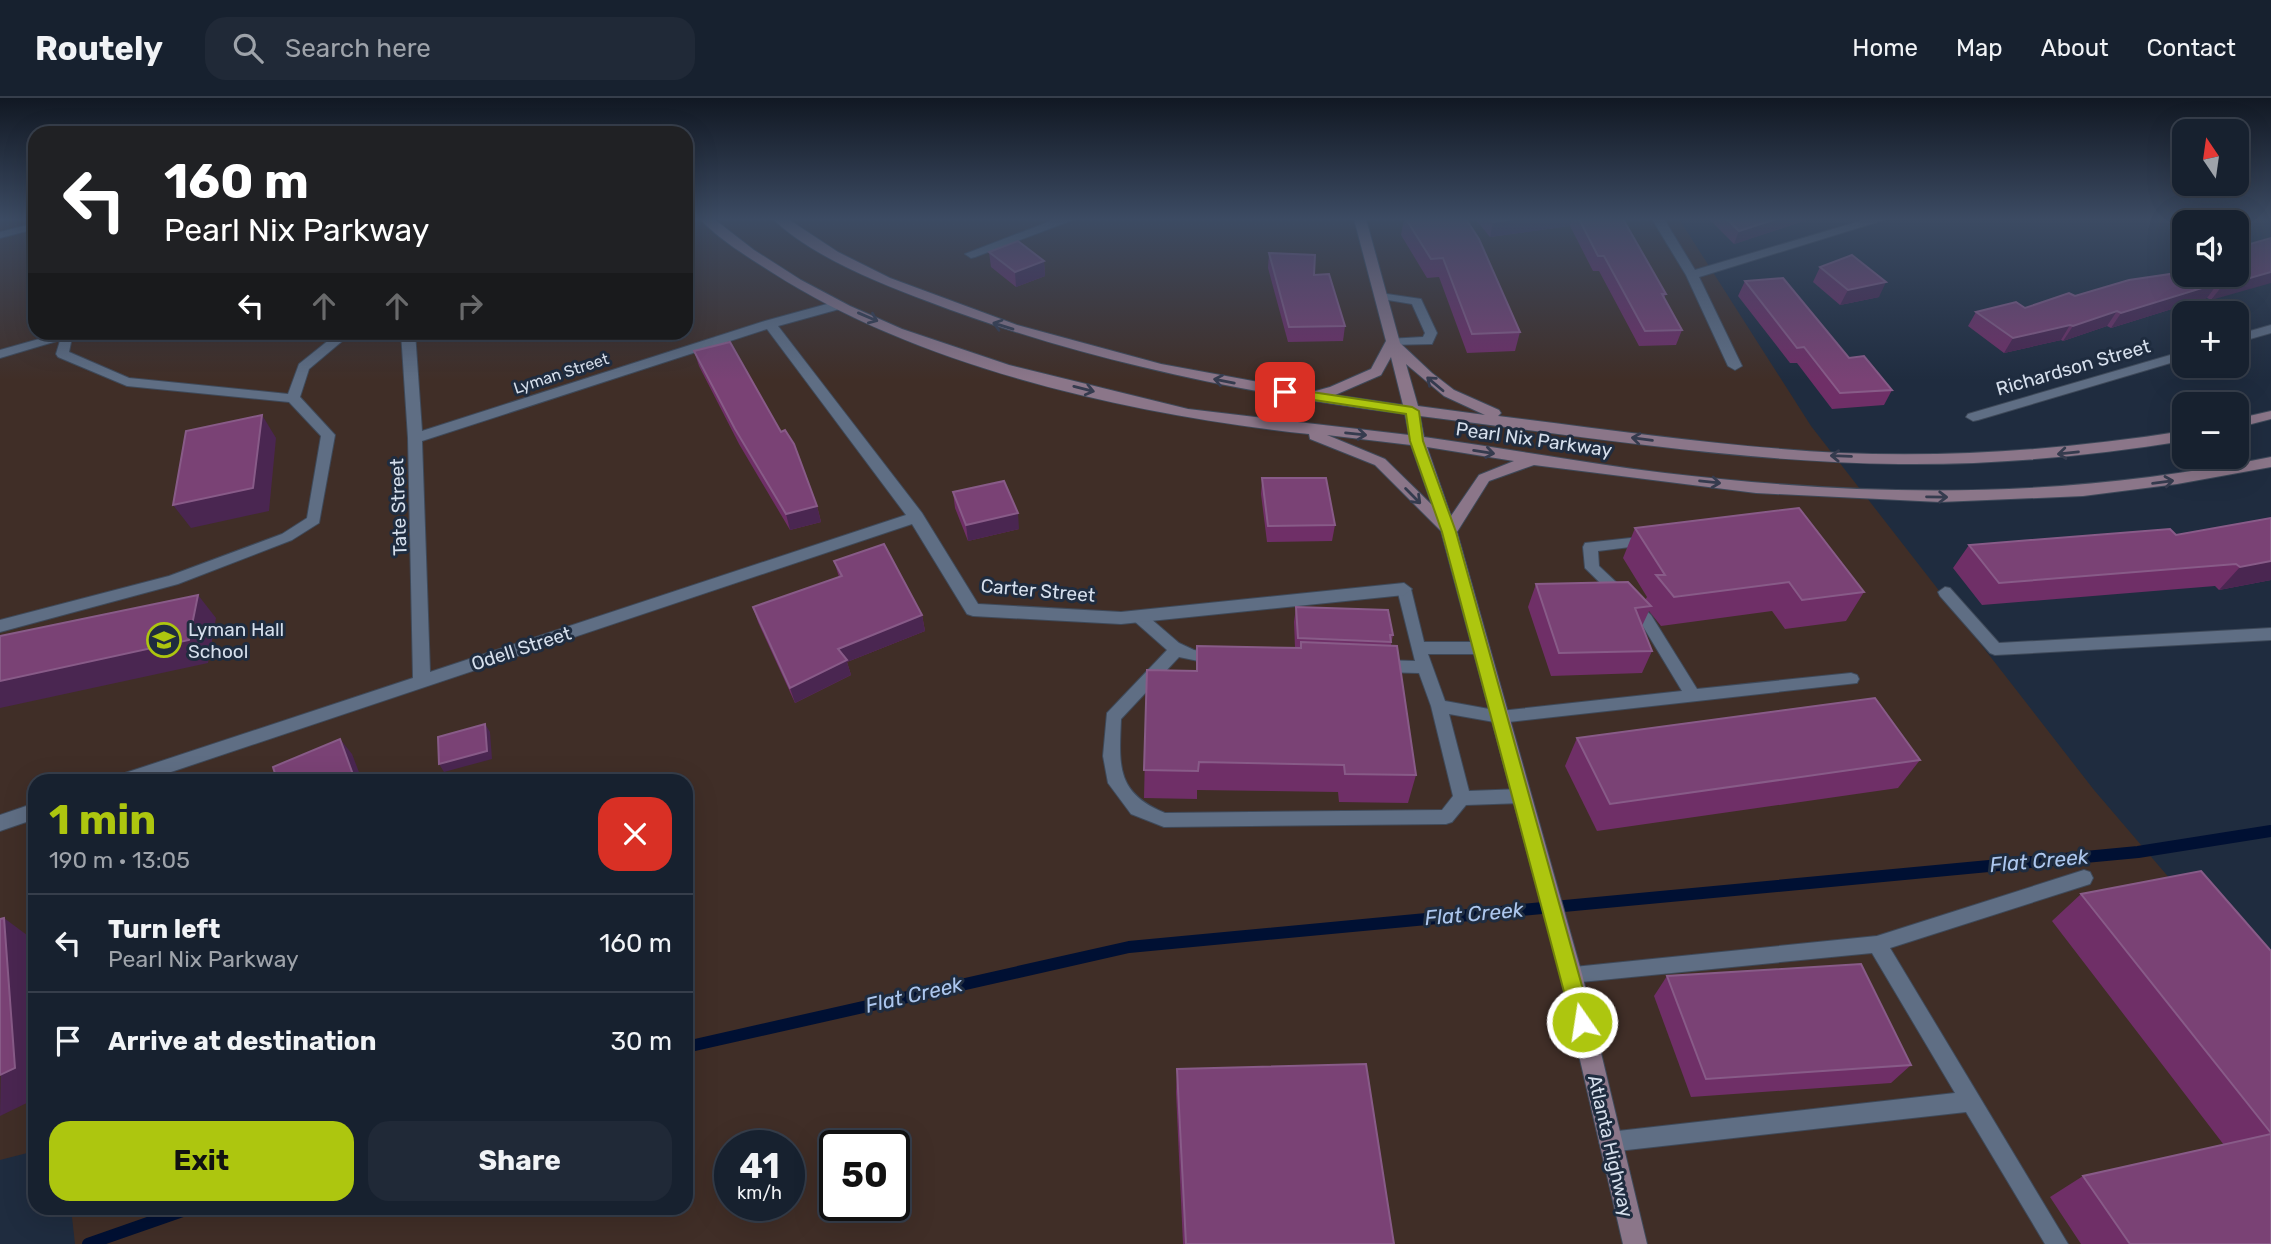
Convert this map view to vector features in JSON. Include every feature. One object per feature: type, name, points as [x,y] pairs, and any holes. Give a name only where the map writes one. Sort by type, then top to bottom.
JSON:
[{"type":"main road","name":"Pearl Nix Parkway","points":[[781,272],[838,305],[957,354],[1017,373],[1196,415],[1417,441],[1532,460],[1774,489],[1963,498],[2031,496],[2122,487],[2199,477],[2271,461]]},
{"type":"main road","name":"Pearl Nix Parkway","points":[[867,272],[993,323],[1097,354],[1311,396],[1412,411],[1731,449],[1924,459],[2029,457],[2172,438]]},
{"type":"main road","name":"Atlanta Highway","points":[[1374,272],[1412,411],[1417,441],[1449,532],[1571,974],[1634,1244]]},
{"type":"main road","points":[[1311,396],[1334,391],[1376,372],[1392,342],[1438,388],[1474,407],[1543,426]]},
{"type":"main road","points":[[2249,421],[2271,415]]},
{"type":"main road","points":[[1292,427],[1380,462],[1449,532],[1484,478],[1532,460]]},
{"type":"street","points":[[1701,272],[1692,275],[1735,366]]},
{"type":"street","name":"Lyman Street","points":[[415,438],[770,324],[838,305]]},
{"type":"street","name":"Carter Street","points":[[770,324],[916,517],[973,610],[1121,618],[1404,589]]},
{"type":"street","points":[[2249,335],[2271,329]]},
{"type":"street","points":[[0,354],[50,340]]},
{"type":"street","name":"Tate Street","points":[[409,340],[415,438],[422,681]]},
{"type":"street","name":"Richardson Street","points":[[1973,417],[2172,359]]},
{"type":"street","name":"Odell Street","points":[[144,774],[916,517]]},
{"type":"street","points":[[0,823],[28,813]]},
{"type":"lane","points":[[1380,296],[1417,301],[1431,333],[1428,341],[1392,342]]},
{"type":"lane","points":[[0,626],[173,580],[287,537],[314,520],[328,435],[293,398],[127,382],[62,354],[68,340]]},
{"type":"lane","points":[[293,398],[303,367],[337,340]]},
{"type":"lane","points":[[1662,540],[1590,547],[1592,568],[1646,620],[1693,696]]},
{"type":"lane","points":[[1404,589],[1423,667],[1439,706],[1462,798]]},
{"type":"lane","points":[[1945,592],[1995,649],[2271,634]]},
{"type":"lane","points":[[1138,616],[1162,641],[1196,658],[1234,660]]},
{"type":"lane","points":[[1418,648],[1481,648]]},
{"type":"lane","points":[[1177,649],[1113,717],[1111,756],[1116,783],[1137,809],[1164,820],[1446,817],[1462,798]]},
{"type":"lane","points":[[1361,666],[1423,667]]},
{"type":"lane","points":[[1439,706],[1500,717],[1851,679]]},
{"type":"lane","points":[[1462,798],[1525,806]]},
{"type":"lane","points":[[1571,974],[1877,944],[2084,878]]},
{"type":"lane","points":[[1877,944],[2057,1244]]},
{"type":"lane","points":[[1609,1142],[1971,1101]]},
{"type":"shaded area","points":[[0,272],[28,272],[28,340],[693,340],[693,272],[1713,272],[1811,426],[2094,790],[2271,997],[2271,1244],[75,1244],[72,1215],[693,1215],[693,774],[28,774],[28,1153],[0,1160]]},
{"type":"building","points":[[1274,272],[1329,274],[1345,326],[1289,327]]},
{"type":"building","points":[[1449,272],[1494,272],[1520,332],[1472,334]]},
{"type":"building","points":[[1613,272],[1654,272],[1682,330],[1645,331]]},
{"type":"building","points":[[1827,272],[1874,272],[1886,282],[1848,290]]},
{"type":"building","points":[[2249,272],[2269,272],[2249,278]]},
{"type":"building","points":[[2172,274],[2172,287],[2205,287],[2073,326],[2013,338],[1976,312],[2016,302],[2025,308],[2069,293],[2075,296],[2129,280]]},
{"type":"building","points":[[1783,278],[1849,358],[1864,356],[1892,390],[1840,393],[1804,347],[1797,348],[1745,281]]},
{"type":"building","points":[[730,342],[781,432],[785,430],[794,444],[817,506],[786,514],[735,429],[694,351]]},
{"type":"building","points":[[262,415],[253,488],[173,505],[186,431]]},
{"type":"building","points":[[1262,478],[1326,478],[1335,525],[1268,526]]},
{"type":"building","points":[[1004,481],[1018,513],[966,525],[953,492]]},
{"type":"building","points":[[1799,508],[1864,592],[1802,600],[1789,582],[1674,597],[1656,575],[1665,575],[1635,528]]},
{"type":"building","points":[[2271,518],[2271,561],[2240,567],[2236,564],[1999,583],[1969,545],[2170,529],[2176,535]]},
{"type":"building","points":[[884,544],[922,615],[838,649],[847,660],[790,688],[753,607],[842,576],[834,561]]},
{"type":"building","points":[[1628,582],[1651,606],[1635,608],[1652,651],[1559,653],[1536,584]]},
{"type":"building","points":[[198,595],[189,640],[0,681],[0,636]]},
{"type":"building","points":[[1296,607],[1388,610],[1393,635],[1390,635],[1391,642],[1298,638]]},
{"type":"building","points":[[1301,642],[1397,646],[1416,775],[1345,774],[1344,765],[1199,762],[1198,771],[1144,770],[1147,670],[1197,671],[1197,646],[1301,648]]},
{"type":"building","points":[[1875,698],[1920,760],[1610,804],[1577,738]]},
{"type":"building","points":[[485,724],[487,751],[439,764],[438,737]]},
{"type":"building","points":[[340,739],[353,774],[275,774],[273,767]]},
{"type":"building","points":[[2201,871],[2271,951],[2271,1133],[2081,894]]},
{"type":"building","points":[[4,918],[15,1068],[0,1075],[0,919]]},
{"type":"building","points":[[1861,964],[1911,1065],[1706,1079],[1667,976]]},
{"type":"building","points":[[1366,1064],[1394,1244],[1186,1244],[1177,1069]]},
{"type":"building","points":[[2271,1134],[2271,1244],[2130,1244],[2083,1176]]},
{"type":"waterway","name":"Flat Creek","points":[[693,1045],[1129,947],[2138,852],[2271,831]]},
{"type":"waterway","name":"Flat Creek","points":[[88,1244],[171,1215]]},
{"type":"place","name":"Lyman Hall School","points":[[164,640]]},
{"type":"route","points":[[1285,392],[1412,411],[1417,441],[1449,532],[1582,1022]]}]
